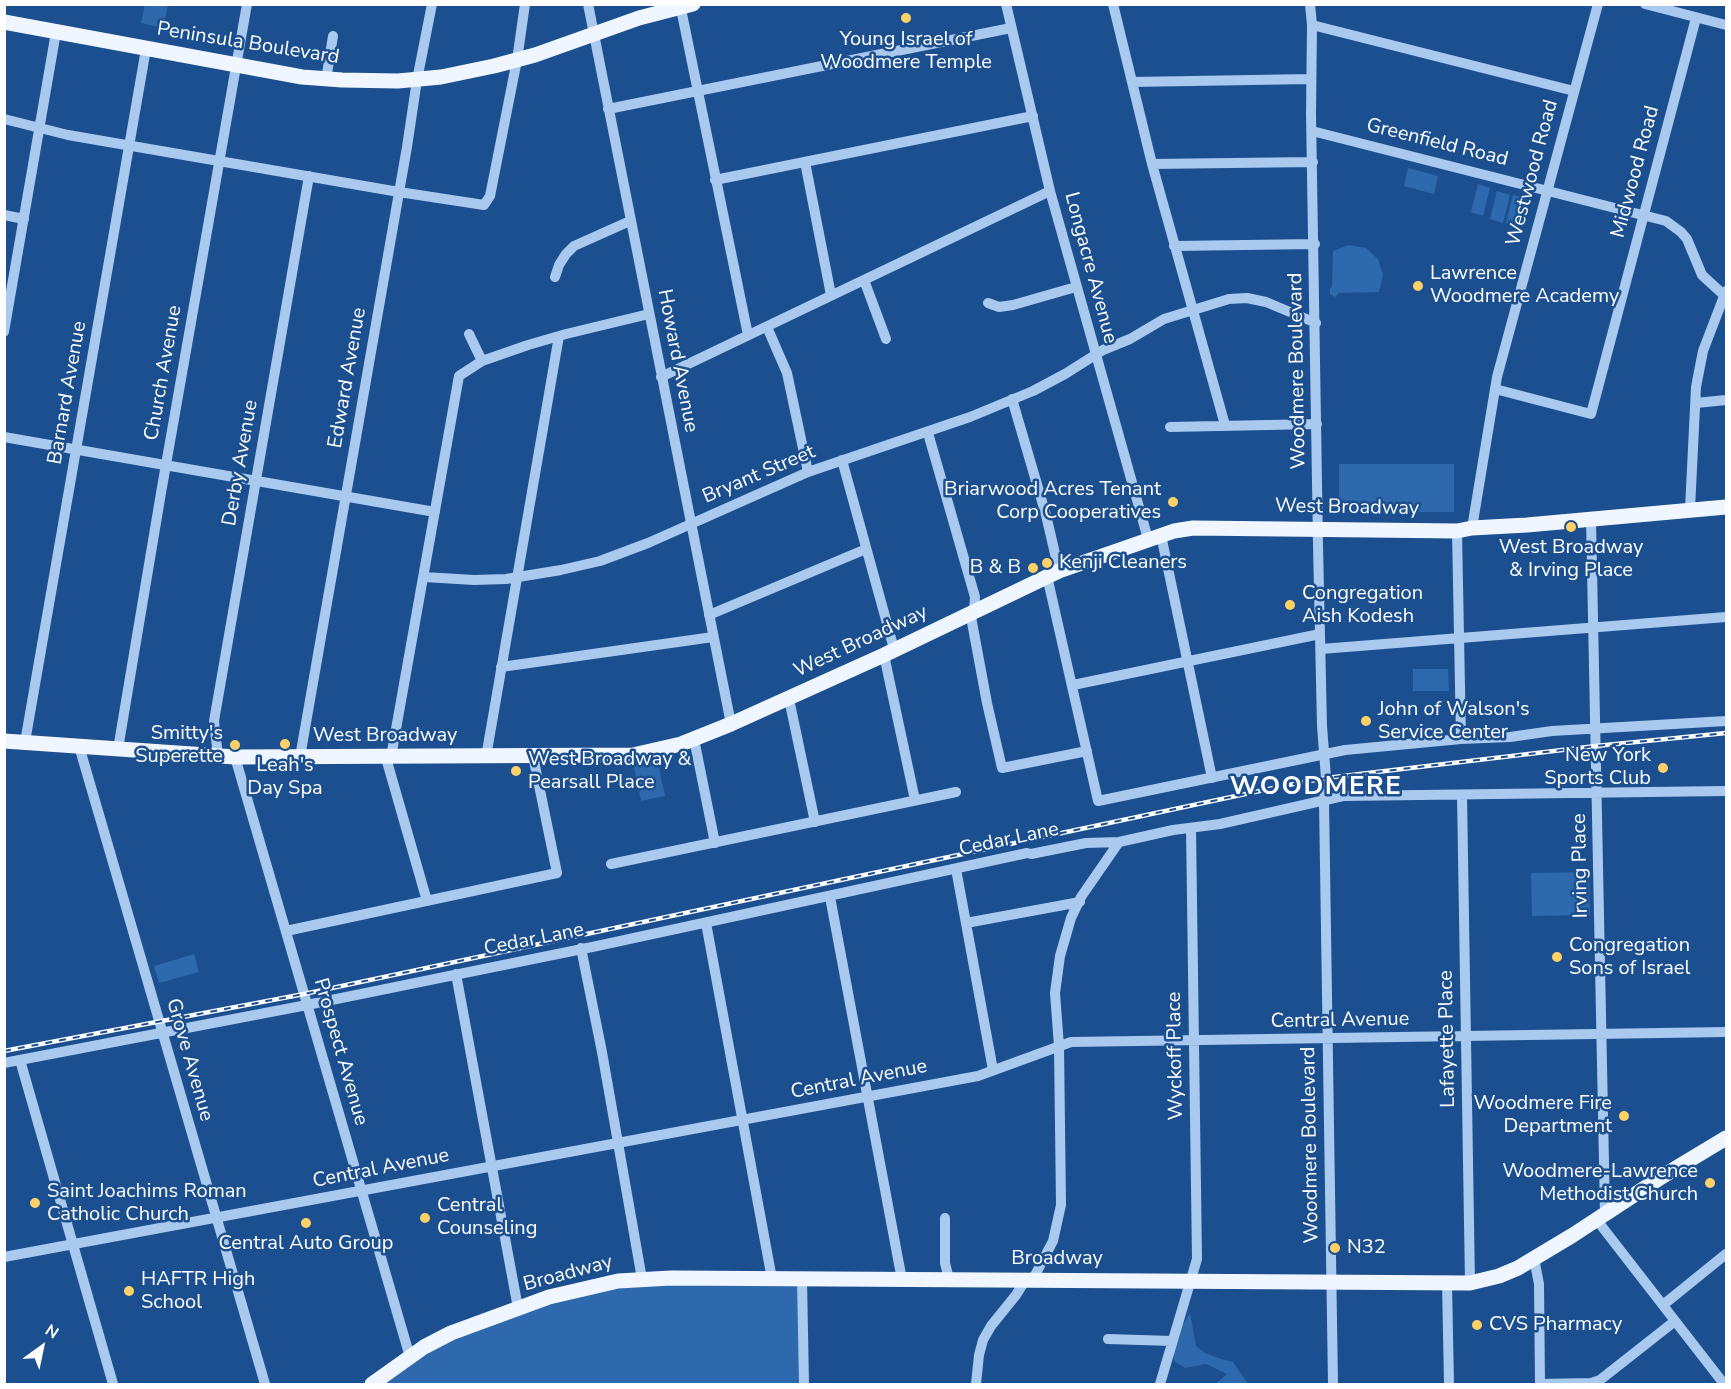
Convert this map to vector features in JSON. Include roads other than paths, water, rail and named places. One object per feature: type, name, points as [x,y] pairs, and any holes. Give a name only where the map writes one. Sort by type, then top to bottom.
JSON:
[{"type":"main road","name":"Peninsula Boulevard","points":[[4,22],[326,80],[417,80],[462,73],[517,60],[594,32],[685,5]]},
{"type":"main road","name":"West Broadway","points":[[4,741],[235,757],[633,755],[663,750],[694,739],[789,699],[1053,573],[1155,537],[1193,528],[1465,529],[1726,507]]},
{"type":"main road","name":"Broadway","points":[[372,1384],[410,1357],[451,1333],[576,1289],[618,1281],[642,1279],[1030,1279],[1470,1283],[1499,1276],[1534,1258],[1726,1138]]},
{"type":"street","name":"Church Avenue","points":[[118,748],[247,4]]},
{"type":"street","name":"Edward Avenue","points":[[300,757],[432,4]]},
{"type":"street","points":[[4,119],[68,135],[484,205],[490,196],[517,60],[525,4]]},
{"type":"street","name":"Howard Avenue","points":[[588,4],[730,724]]},
{"type":"street","name":"Longacre Avenue","points":[[1006,4],[1050,191],[1095,356],[1155,537],[1187,661],[1212,778]]},
{"type":"street","points":[[1113,4],[1152,164],[1225,425]]},
{"type":"street","name":"Woodmere Boulevard","points":[[1310,4],[1333,1384]]},
{"type":"street","name":"Westwood Road","points":[[1461,739],[1459,637],[1465,529],[1495,388],[1598,4]]},
{"type":"street","points":[[1645,4],[1726,25]]},
{"type":"street","points":[[685,5],[697,90],[748,335]]},
{"type":"street","name":"Midwood Road","points":[[1495,388],[1591,414],[1696,18]]},
{"type":"street","points":[[1312,25],[1574,91]]},
{"type":"street","points":[[608,109],[1011,28]]},
{"type":"street","points":[[4,332],[57,32]]},
{"type":"street","points":[[326,80],[333,36]]},
{"type":"street","name":"Barnard Avenue","points":[[25,742],[146,49]]},
{"type":"street","points":[[1132,82],[1311,79]]},
{"type":"street","points":[[715,180],[1033,116]]},
{"type":"street","name":"Greenfield Road","points":[[1312,130],[1666,221],[1681,231],[1702,275],[1726,295]]},
{"type":"street","points":[[805,162],[831,295]]},
{"type":"street","points":[[1152,164],[1313,162]]},
{"type":"street","name":"Derby Avenue","points":[[218,756],[214,721],[309,176]]},
{"type":"street","points":[[661,377],[1050,191]]},
{"type":"street","points":[[4,215],[24,219]]},
{"type":"street","points":[[555,277],[559,265],[574,246],[630,221]]},
{"type":"street","points":[[1174,246],[1315,244]]},
{"type":"street","points":[[864,280],[886,339]]},
{"type":"street","points":[[988,303],[999,307],[1013,305],[1076,287]]},
{"type":"street","points":[[1690,509],[1696,387],[1703,351],[1726,295]]},
{"type":"street","name":"Bryant Street","points":[[424,577],[506,579],[600,561],[648,543],[808,472],[928,433],[1041,387],[1103,350],[1130,339],[1164,319],[1229,299],[1247,298],[1266,302],[1316,322]]},
{"type":"street","points":[[427,901],[389,758],[424,577],[459,376],[482,361],[558,336],[649,314]]},
{"type":"street","points":[[766,327],[787,373],[808,472]]},
{"type":"street","points":[[470,334],[482,361]]},
{"type":"street","points":[[486,757],[558,336]]},
{"type":"street","points":[[1012,399],[1046,515],[1053,573],[1073,685],[1098,801],[1345,750],[1461,739],[1510,737],[1552,731],[1726,721]]},
{"type":"street","points":[[1695,403],[1726,400]]},
{"type":"street","points":[[1170,427],[1317,424]]},
{"type":"street","points":[[928,433],[975,597],[971,617],[1002,768],[1087,752]]},
{"type":"street","points":[[4,438],[435,512]]},
{"type":"street","points":[[842,460],[866,549],[889,652],[915,800]]},
{"type":"street","name":"Irving Place","points":[[1591,519],[1601,1035],[1601,1216]]},
{"type":"street","points":[[709,615],[866,549]]},
{"type":"street","points":[[1321,649],[1726,617]]},
{"type":"street","points":[[1073,685],[1320,634]]},
{"type":"street","points":[[501,667],[713,637]]},
{"type":"street","points":[[789,699],[815,822]]},
{"type":"street","points":[[694,739],[715,843]]},
{"type":"street","name":"Grove Avenue","points":[[78,746],[265,1384]]},
{"type":"street","points":[[286,931],[557,873],[533,756]]},
{"type":"street","name":"Prospect Avenue","points":[[235,757],[410,1357]]},
{"type":"street","name":"Cedar Lane","points":[[4,1063],[307,1005],[830,897],[1027,853],[1086,843],[1119,842],[1166,831],[1220,824],[1343,796],[1726,790]]},
{"type":"street","points":[[611,864],[956,792]]},
{"type":"street","name":"Lafayette Place","points":[[1462,795],[1470,1283]]},
{"type":"street","name":"Wyckoff Place","points":[[1160,1384],[1197,1259],[1191,828]]},
{"type":"street","points":[[976,1384],[983,1340],[1030,1279],[1053,1241],[1061,1205],[1059,1046],[1055,993],[1057,972],[1066,934],[1080,902],[1119,842]]},
{"type":"street","points":[[956,869],[993,1070]]},
{"type":"street","points":[[830,897],[902,1280]]},
{"type":"street","points":[[966,923],[1080,902]]},
{"type":"street","points":[[706,923],[772,1279]]},
{"type":"street","points":[[582,948],[642,1279]]},
{"type":"street","points":[[456,974],[519,1308]]},
{"type":"street","name":"Central Avenue","points":[[4,1257],[978,1076],[1071,1042],[1726,1032]]},
{"type":"street","points":[[20,1060],[113,1384]]},
{"type":"street","points":[[1601,1216],[1663,1305],[1724,1384]]},
{"type":"street","points":[[945,1218],[945,1263],[949,1279]]},
{"type":"street","points":[[1663,1305],[1726,1254]]},
{"type":"street","points":[[1534,1258],[1539,1284],[1540,1384],[1591,1383],[1600,1380],[1675,1321]]},
{"type":"street","points":[[802,1279],[804,1384]]},
{"type":"street","points":[[1447,1283],[1449,1384]]},
{"type":"street","points":[[1108,1339],[1172,1341]]},
{"type":"railway","points":[[4,1051],[304,994],[1326,778],[1726,733]]},
{"type":"place","name":"Young Israel of Woodmere Temple","points":[[906,18]]},
{"type":"place","name":"Lawrence Woodmere Academy","points":[[1418,286]]},
{"type":"place","name":"Briarwood Acres Tenant Corp Cooperatives","points":[[1173,502]]},
{"type":"place","name":"West Broadway & Irving Place","points":[[1571,527]]},
{"type":"place","name":"Kenji Cleaners","points":[[1047,563]]},
{"type":"place","name":"B & B","points":[[1033,568]]},
{"type":"place","name":"Congregation Aish Kodesh","points":[[1290,605]]},
{"type":"place","name":"John of Walson's Service Center","points":[[1366,721]]},
{"type":"place","name":"Leah's Day Spa","points":[[285,744]]},
{"type":"place","name":"Smitty's Superette","points":[[235,745]]},
{"type":"place","name":"New York Sports Club","points":[[1663,768]]},
{"type":"place","name":"West Broadway & Pearsall Place","points":[[516,771]]},
{"type":"place","name":"Congregation Sons of Israel","points":[[1557,957]]},
{"type":"place","name":"Woodmere Fire Department","points":[[1624,1116]]},
{"type":"place","name":"Woodmere-Lawrence Methodist Church","points":[[1710,1183]]},
{"type":"place","name":"Saint Joachims Roman Catholic Church","points":[[35,1203]]},
{"type":"place","name":"Central Counseling","points":[[425,1218]]},
{"type":"place","name":"Central Auto Group","points":[[306,1223]]},
{"type":"place","name":"N32","points":[[1335,1248]]},
{"type":"place","name":"HAFTR High School","points":[[129,1291]]},
{"type":"place","name":"CVS Pharmacy","points":[[1477,1325]]},
{"type":"district","name":"WOODMERE","points":[[1316,788]]}]
